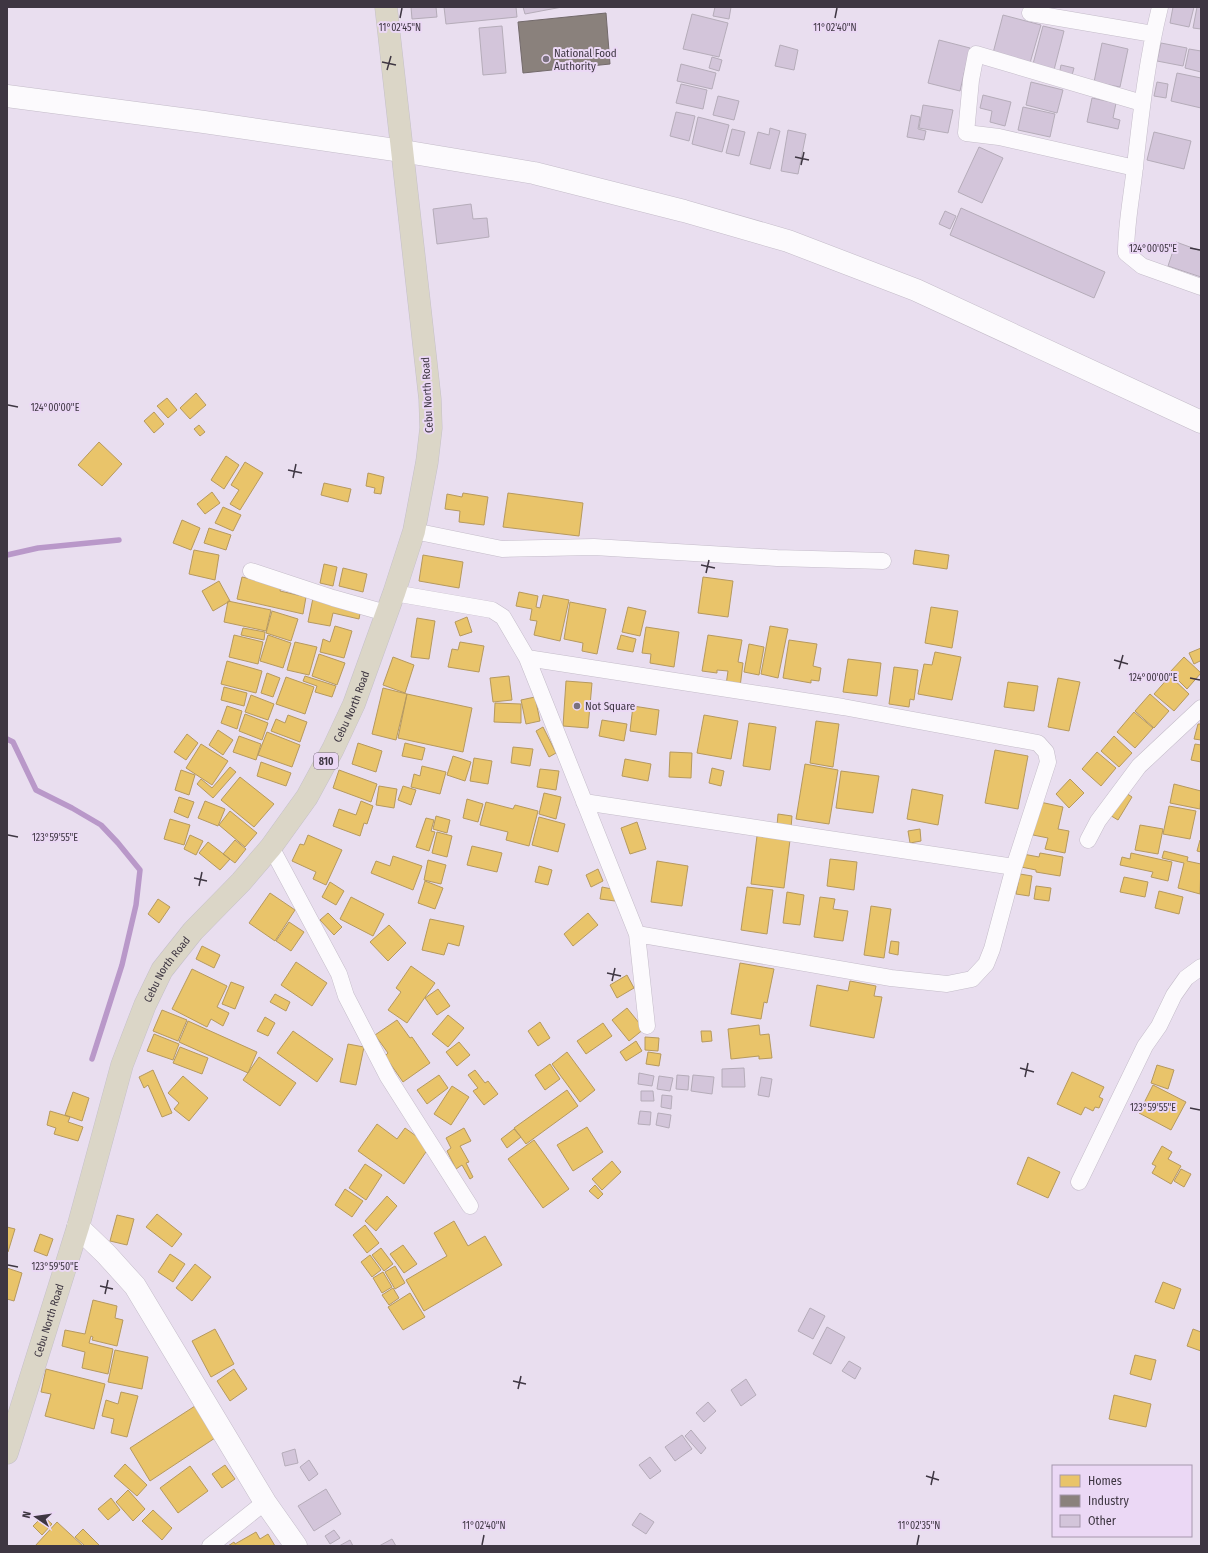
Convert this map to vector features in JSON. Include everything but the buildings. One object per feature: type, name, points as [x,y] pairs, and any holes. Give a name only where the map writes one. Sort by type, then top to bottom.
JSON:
[{"type":"highway","name":"Cebu North Road","points":[[7,1453],[78,1227],[122,1065],[145,1005],[162,970],[193,930],[241,882],[271,847],[307,797],[333,749],[354,704],[394,593],[414,531],[427,462],[431,428],[430,399],[386,7]]},
{"type":"street","points":[[1160,7],[1153,34],[1142,103],[1135,168],[1126,228],[1126,254],[1142,266],[1201,287]]},
{"type":"street","points":[[1030,13],[1153,34]]},
{"type":"street","points":[[1135,168],[999,137],[966,133],[970,80],[976,54],[1142,103]]},
{"type":"street","points":[[7,96],[204,122],[402,151],[534,173],[684,211],[788,241],[916,290],[1201,422]]},
{"type":"street","points":[[414,531],[502,549],[594,547],[778,558],[883,560]]},
{"type":"street","points":[[251,571],[333,598],[386,613]]},
{"type":"street","points":[[394,593],[492,610],[503,617],[527,658],[637,934],[647,1026]]},
{"type":"street","points":[[527,658],[836,706],[1038,743],[1046,752],[1048,762],[1014,867],[992,949],[986,964],[972,979],[947,984],[891,978],[637,934]]},
{"type":"street","points":[[1088,840],[1098,821],[1139,766],[1201,708]]},
{"type":"street","points":[[584,802],[1014,867]]},
{"type":"street","points":[[271,847],[339,974],[346,996],[388,1077],[470,1206]]},
{"type":"street","points":[[1079,1182],[1145,1046],[1159,1026],[1174,995],[1186,978],[1201,967]]},
{"type":"street","points":[[78,1227],[106,1254],[135,1286],[265,1502],[296,1546]]},
{"type":"street","points":[[210,1546],[265,1502]]},
{"type":"waterway","points":[[7,555],[38,548],[119,540]]},
{"type":"waterway","points":[[7,739],[13,742],[36,790],[72,808],[101,825],[140,870],[136,905],[122,965],[92,1059]]},
{"type":"place","name":"National Food Authority","points":[[546,59]]},
{"type":"place","name":"Not Square","points":[[577,706]]}]
